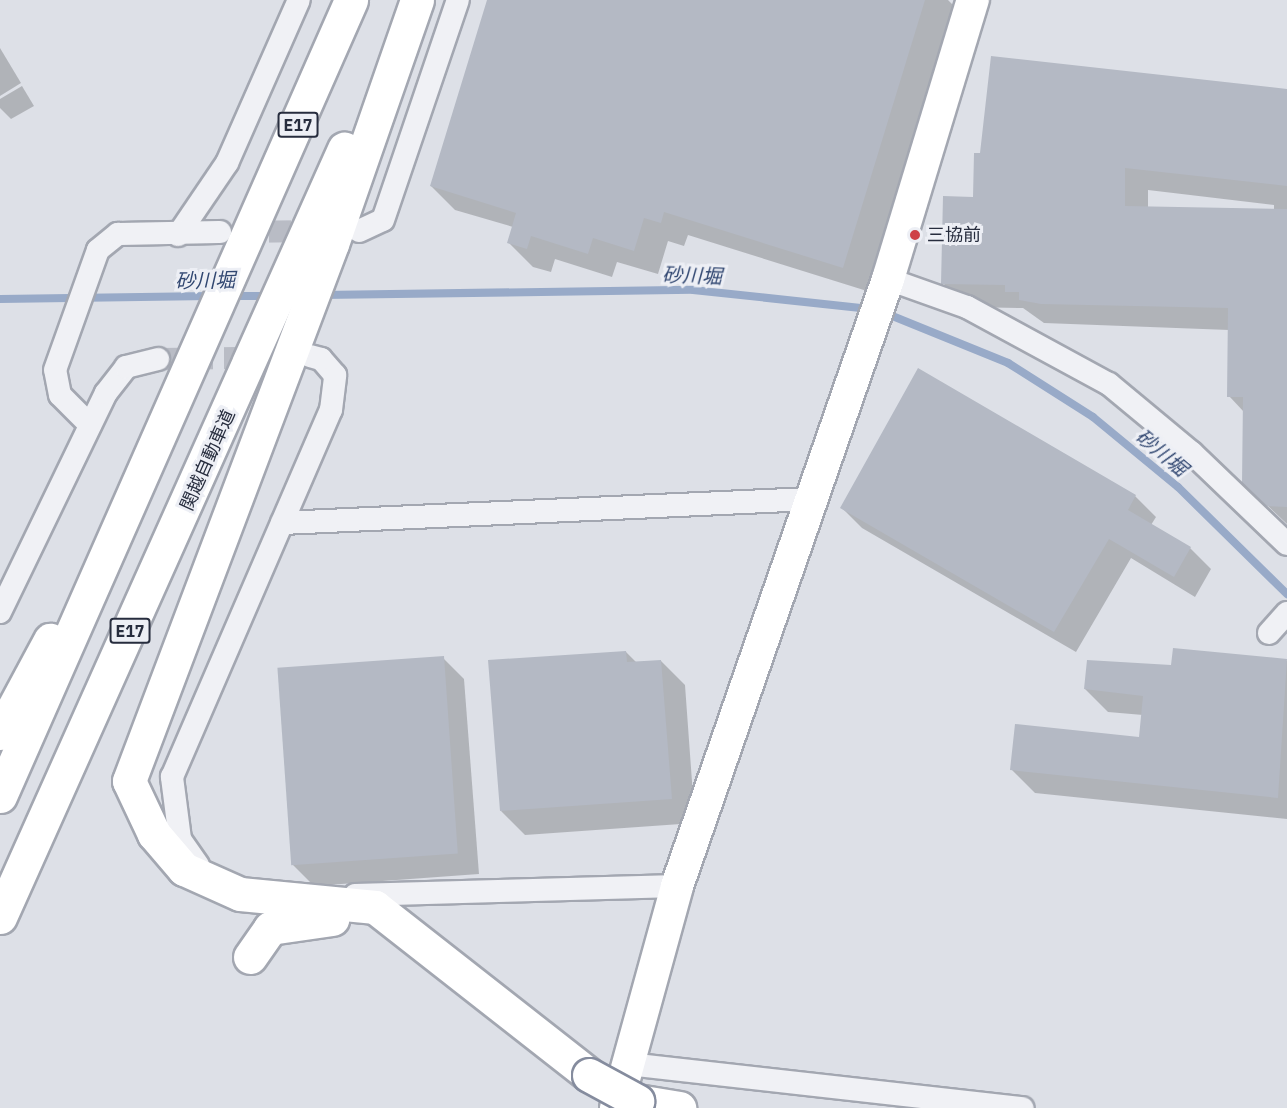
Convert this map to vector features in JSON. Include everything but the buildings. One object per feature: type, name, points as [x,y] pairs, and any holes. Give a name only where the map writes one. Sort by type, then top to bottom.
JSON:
[{"type":"highway","name":"E17","points":[[0,796],[201,349],[232,241],[351,0]]},
{"type":"highway","name":"関越自動車道","points":[[0,917],[260,345],[330,241],[409,0]]},
{"type":"highway","points":[[417,0],[330,241],[302,351],[129,781],[154,834],[184,868],[240,894],[375,907],[586,1080]]},
{"type":"highway","points":[[0,733],[135,497]]},
{"type":"highway","points":[[250,957],[270,928],[343,917],[365,922],[420,951],[586,1080],[627,1106],[679,1108]]},
{"type":"street","points":[[178,235],[227,163],[299,0]]},
{"type":"street","points":[[330,241],[383,220],[458,0]]},
{"type":"street","points":[[627,1106],[628,1064],[677,886],[867,342],[973,0]]},
{"type":"street","points":[[90,425],[66,405],[55,382],[67,327],[91,268],[107,238],[118,234],[178,235],[232,241]]},
{"type":"street","points":[[886,284],[967,307],[1109,384],[1191,452],[1287,544]]},
{"type":"street","points":[[302,351],[331,371],[336,387],[282,523],[172,777],[180,839],[198,865],[236,890],[284,897],[677,886]]},
{"type":"street","points":[[0,612],[90,425],[126,367],[158,359]]},
{"type":"street","points":[[282,523],[811,499]]},
{"type":"street","points":[[628,1064],[1023,1108]]},
{"type":"waterway","name":"砂川堀","points":[[322,295],[693,290],[870,309]]},
{"type":"waterway","name":"砂川堀","points":[[0,299],[211,296]]},
{"type":"waterway","name":"砂川堀","points":[[229,296],[268,296]]},
{"type":"waterway","name":"砂川堀","points":[[885,313],[1008,363],[1093,417],[1178,487],[1287,594]]},
{"type":"tunnel","points":[[236,232],[320,231]]},
{"type":"tunnel","points":[[158,359],[301,357]]},
{"type":"place","name":"三協前","points":[[915,235]]}]
